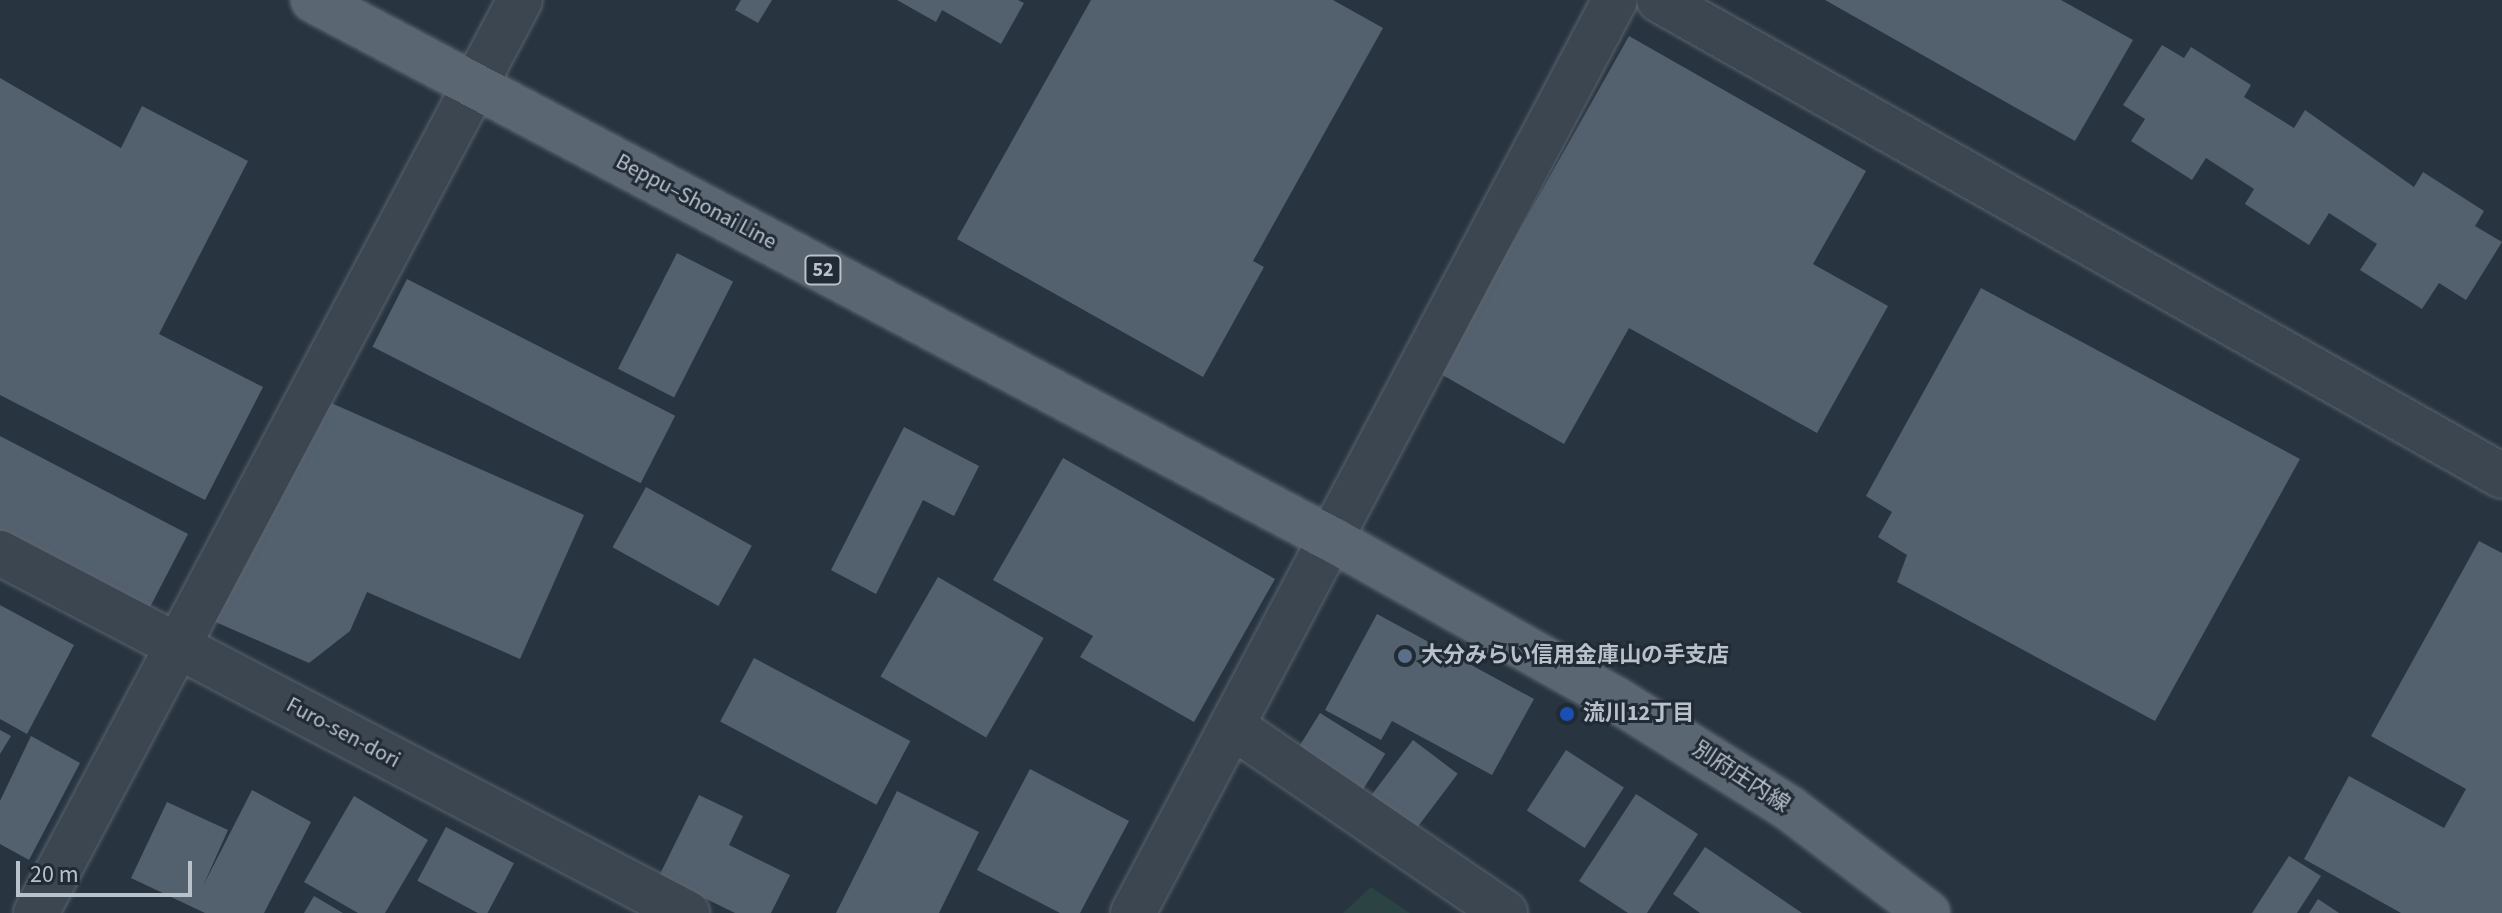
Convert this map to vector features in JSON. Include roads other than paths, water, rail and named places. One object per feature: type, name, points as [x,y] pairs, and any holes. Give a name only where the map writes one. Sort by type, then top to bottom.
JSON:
[{"type":"main road","name":"Beppu–Shonai Line","points":[[313,0],[1333,540]]},
{"type":"main road","name":"別府庄内線","points":[[1333,540],[1735,771],[1928,913]]},
{"type":"street","points":[[36,913],[520,0]]},
{"type":"street","points":[[1133,913],[1333,540],[1615,0]]},
{"type":"street","points":[[1659,0],[2502,476]]},
{"type":"street","name":"Furo-sen-dori","points":[[0,553],[687,913]]},
{"type":"street","points":[[1232,726],[1505,913]]},
{"type":"place","name":"大分みらい信用金庫山の手支店","points":[[1405,656]]},
{"type":"place","name":"流川12丁目","points":[[1567,714]]}]
